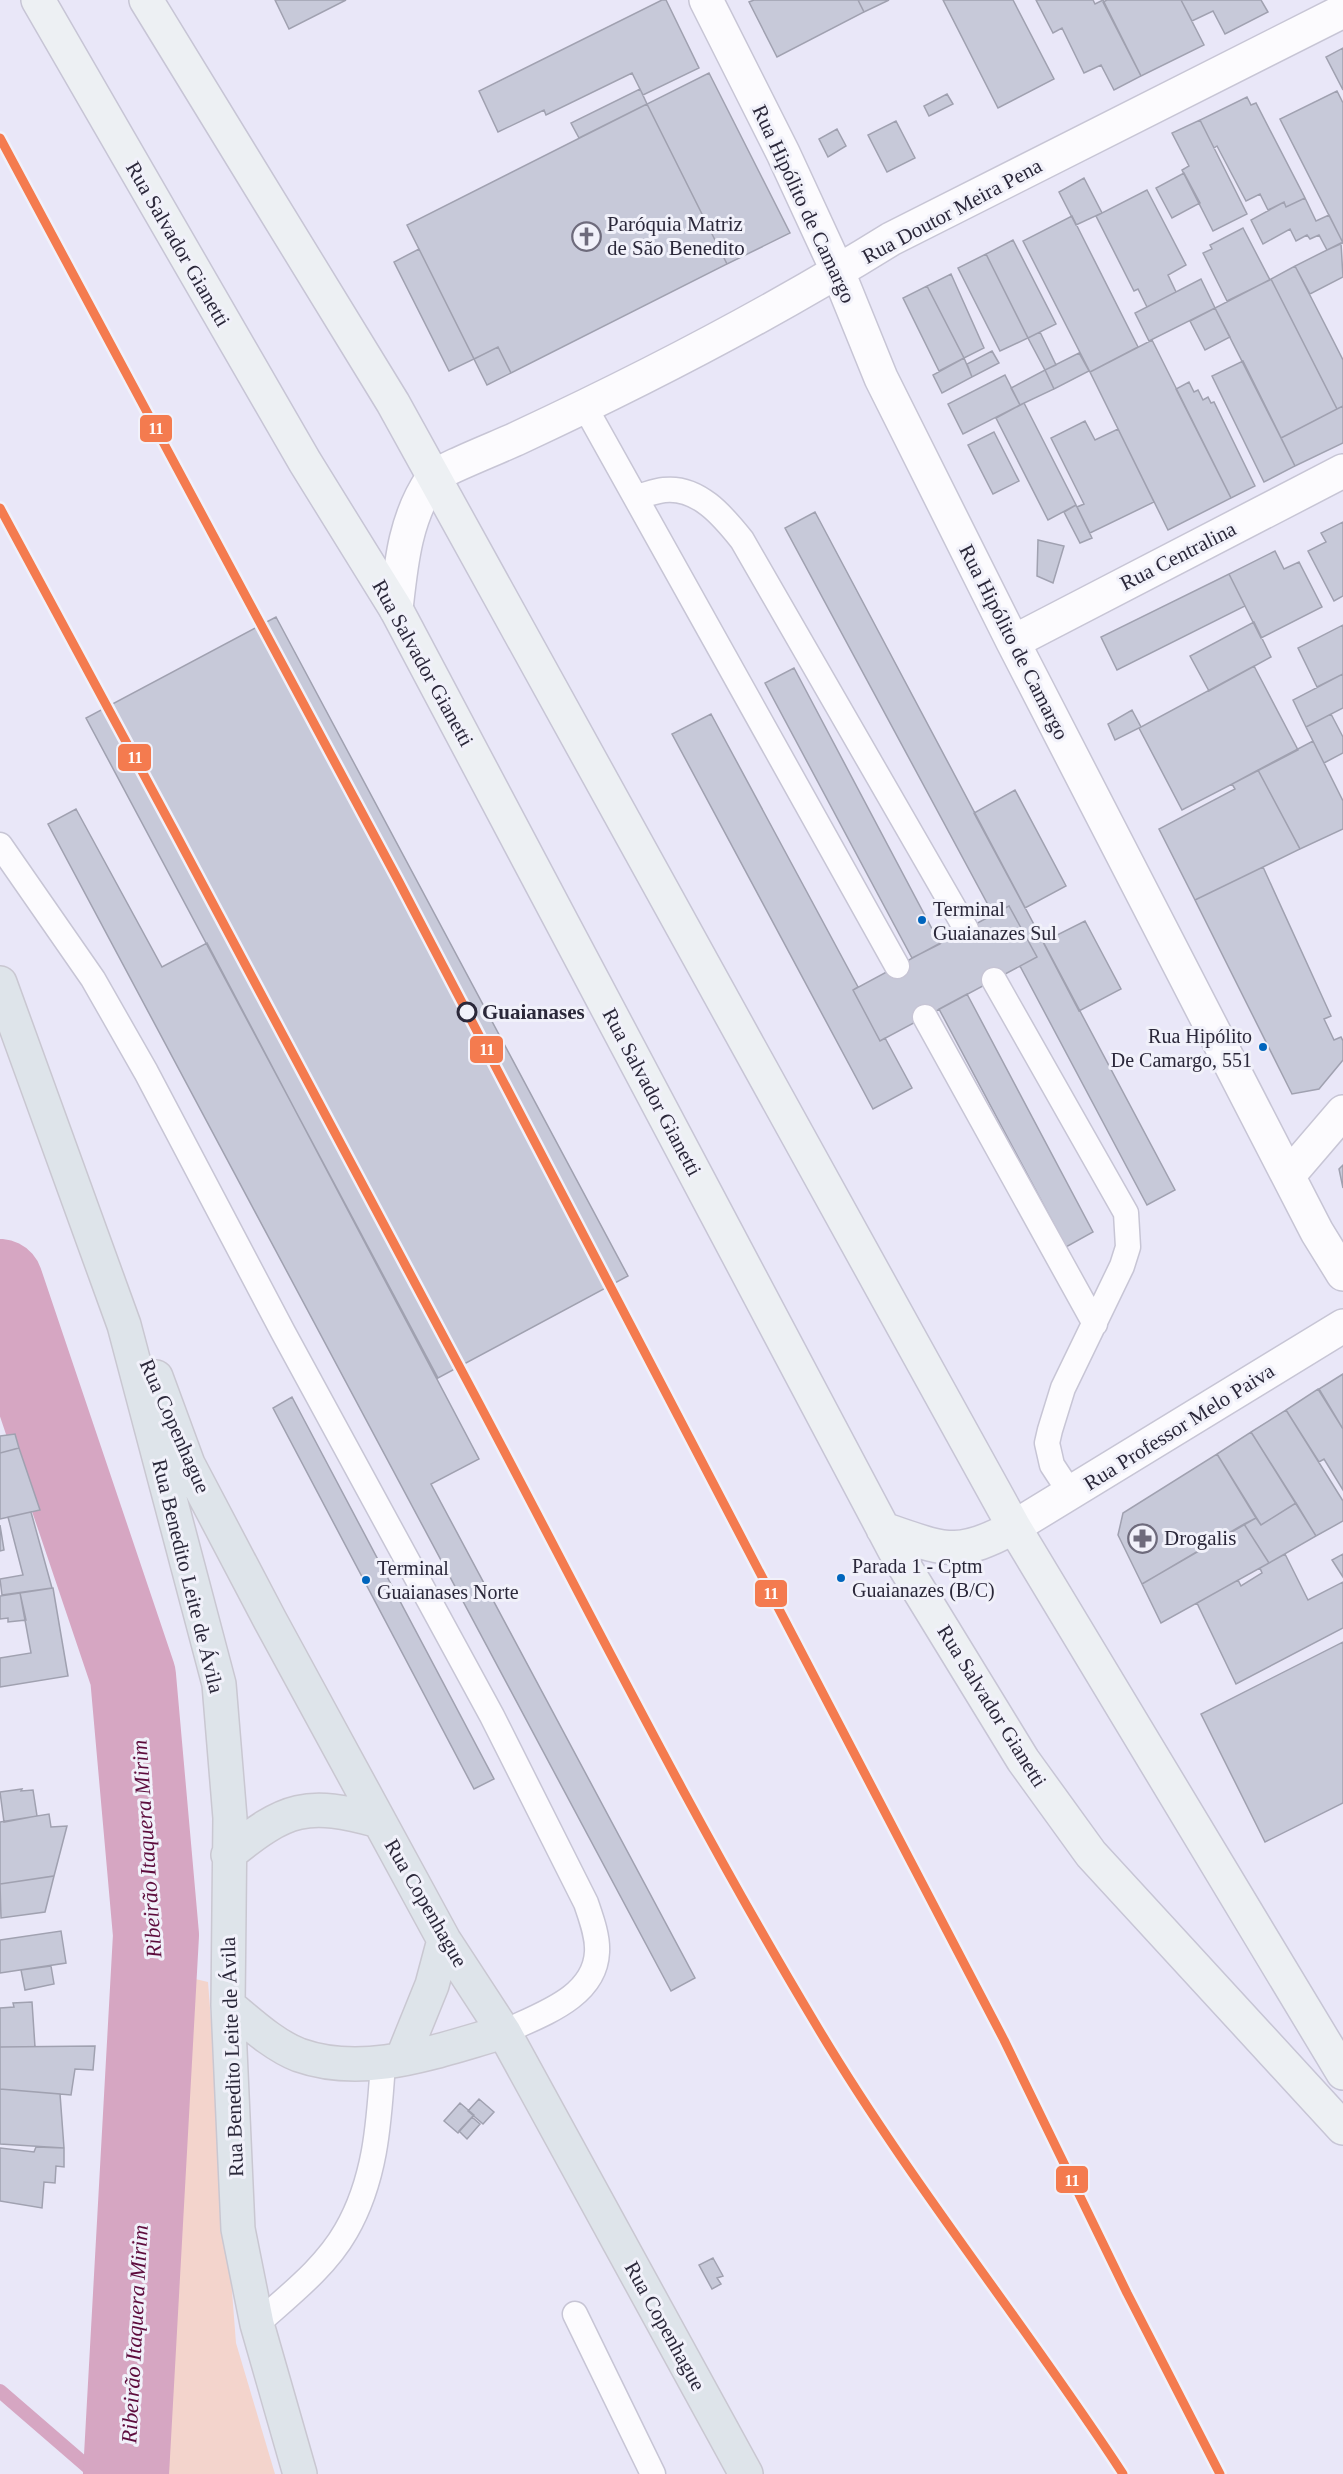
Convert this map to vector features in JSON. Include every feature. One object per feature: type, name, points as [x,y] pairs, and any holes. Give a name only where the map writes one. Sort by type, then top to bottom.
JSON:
[{"type":"main road","name":"Rua Salvador Gianetti","points":[[38,0],[299,452],[396,609],[883,1529],[1023,1760],[1091,1854],[1343,2128]]},
{"type":"main road","points":[[146,0],[393,403],[1014,1527],[1343,2073]]},
{"type":"main road","name":"Rua Benedito Leite de Ávila","points":[[0,983],[124,1325],[219,1684],[230,1818],[228,2005],[238,2229],[258,2324],[300,2474]]},
{"type":"main road","name":"Rua Copenhague","points":[[124,1325],[153,1367],[188,1464],[379,1821],[444,1940],[504,2032],[747,2474]]},
{"type":"main road","points":[[883,1529],[954,1549],[984,1543],[1014,1527]]},
{"type":"main road","points":[[228,1855],[273,1820],[301,1810],[324,1809],[379,1821]]},
{"type":"main road","points":[[392,2061],[432,1985],[444,1940]]},
{"type":"main road","points":[[228,2005],[266,2035],[297,2054],[338,2064],[392,2061],[504,2032]]},
{"type":"street","name":"Rua Hipólito de Camargo","points":[[706,0],[783,153],[838,272],[881,378],[1013,642],[1317,1232],[1343,1274]]},
{"type":"street","name":"Rua Doutor Meira Pena","points":[[434,477],[585,407],[838,272],[891,239],[1343,11]]},
{"type":"street","name":"Rua Centralina","points":[[1013,642],[1343,471]]},
{"type":"street","points":[[396,609],[403,550],[410,523],[434,477]]},
{"type":"street","points":[[1289,1175],[1343,1112]]},
{"type":"street","name":"Rua Professor Melo Paiva","points":[[1014,1527],[1343,1326]]},
{"type":"lane","points":[[585,407],[897,966]]},
{"type":"lane","points":[[636,497],[666,489],[697,496],[719,512],[742,540],[966,929]]},
{"type":"lane","points":[[0,845],[93,979],[146,1072],[283,1332],[492,1716],[586,1903],[594,1929],[597,1952],[594,1970],[585,1984],[561,2005],[504,2032]]},
{"type":"lane","points":[[994,980],[1126,1213],[1128,1247],[1095,1324],[1063,1388],[1047,1443],[1052,1465],[1071,1494]]},
{"type":"lane","points":[[925,1017],[1095,1324]]},
{"type":"lane","points":[[258,2324],[313,2273],[346,2233],[365,2189],[392,2061]]},
{"type":"lane","points":[[575,2314],[653,2474]]},
{"type":"shaded area","points":[[187,1977],[208,1982],[236,2343],[275,2474],[137,2474],[161,2319]]},
{"type":"building","points":[[275,0],[346,0],[289,29]]},
{"type":"building","points":[[666,0],[699,68],[643,95],[632,73],[546,115],[544,110],[498,132],[479,91]]},
{"type":"building","points":[[754,0],[858,0],[864,12],[777,57],[749,2]]},
{"type":"building","points":[[858,0],[889,0],[864,12]]},
{"type":"building","points":[[943,0],[1013,0],[1054,79],[998,108]]},
{"type":"building","points":[[1036,0],[1093,0],[1095,4],[1103,0],[1141,76],[1114,90],[1101,65],[1084,73],[1062,28],[1053,33]]},
{"type":"building","points":[[1107,0],[1181,0],[1204,45],[1141,76],[1103,2]]},
{"type":"building","points":[[1181,0],[1261,0],[1268,12],[1225,34],[1213,11],[1192,21]]},
{"type":"building","points":[[1343,48],[1343,90],[1326,57]]},
{"type":"building","points":[[709,73],[790,233],[727,264],[647,104]]},
{"type":"building","points":[[640,89],[647,104],[579,138],[571,123]]},
{"type":"building","points":[[1337,91],[1343,103],[1343,243],[1280,119]]},
{"type":"building","points":[[947,94],[953,104],[929,116],[924,106]]},
{"type":"building","points":[[1247,97],[1251,105],[1256,103],[1305,198],[1286,207],[1284,202],[1268,210],[1260,194],[1246,201],[1217,146],[1214,148],[1200,120]]},
{"type":"building","name":"Paróquia Matriz de São Benedito","points":[[647,104],[727,264],[511,373],[498,347],[474,359],[407,225]]},
{"type":"building","points":[[1200,120],[1247,214],[1213,231],[1182,170],[1189,166],[1172,133]]},
{"type":"building","points":[[896,121],[915,158],[887,172],[868,135]]},
{"type":"building","points":[[837,129],[846,146],[828,157],[819,139]]},
{"type":"building","points":[[1184,173],[1200,203],[1172,218],[1156,188]]},
{"type":"building","points":[[1084,178],[1102,213],[1076,225],[1059,192]]},
{"type":"building","points":[[1147,190],[1186,265],[1168,275],[1176,292],[1147,307],[1138,289],[1134,291],[1096,216]]},
{"type":"building","points":[[1305,198],[1316,221],[1329,215],[1343,243],[1327,250],[1319,235],[1310,239],[1307,235],[1296,241],[1290,229],[1263,244],[1251,220],[1284,202],[1286,207]]},
{"type":"building","points":[[1072,216],[1138,347],[1090,372],[1023,241]]},
{"type":"building","points":[[1243,228],[1270,280],[1227,301],[1203,253],[1212,249],[1210,245]]},
{"type":"building","points":[[1013,240],[1056,324],[1028,338],[986,254]]},
{"type":"building","points":[[1341,243],[1343,277],[1310,294],[1295,266]]},
{"type":"building","points":[[419,249],[474,359],[449,371],[394,262]]},
{"type":"building","points":[[986,254],[1028,338],[1000,351],[958,268]]},
{"type":"building","points":[[1295,266],[1343,360],[1343,406],[1337,409],[1271,279]]},
{"type":"building","points":[[951,274],[984,348],[964,358],[927,286]]},
{"type":"building","points":[[1201,279],[1215,308],[1149,341],[1135,313]]},
{"type":"building","points":[[1271,279],[1337,409],[1281,438],[1215,308]]},
{"type":"building","points":[[927,286],[964,358],[939,371],[903,298]]},
{"type":"building","points":[[1215,308],[1230,337],[1205,350],[1190,321]]},
{"type":"building","points":[[1040,332],[1056,365],[1045,370],[1028,338]]},
{"type":"building","points":[[1152,340],[1231,498],[1168,530],[1090,372]]},
{"type":"building","points":[[498,347],[511,373],[487,385],[474,359]]},
{"type":"building","points":[[992,351],[999,363],[972,377],[967,364]]},
{"type":"building","points":[[1079,353],[1089,371],[1054,389],[1045,370]]},
{"type":"building","points":[[964,358],[972,377],[942,393],[933,375]]},
{"type":"building","points":[[1243,361],[1295,466],[1264,482],[1212,376]]},
{"type":"building","points":[[1045,370],[1054,389],[1020,405],[1011,388]]},
{"type":"building","points":[[1005,375],[1020,405],[963,434],[948,404]]},
{"type":"building","points":[[1189,382],[1194,392],[1198,390],[1203,400],[1208,397],[1211,403],[1214,402],[1255,486],[1231,498],[1176,389]]},
{"type":"building","points":[[1024,403],[1076,505],[1048,520],[996,418]]},
{"type":"building","points":[[1343,406],[1343,443],[1295,466],[1281,438]]},
{"type":"building","points":[[1085,421],[1095,440],[1118,429],[1154,502],[1090,533],[1077,507],[1084,504],[1051,438]]},
{"type":"building","points":[[994,432],[1019,481],[993,494],[968,445]]},
{"type":"building","points":[[1076,505],[1092,538],[1080,543],[1064,512]]},
{"type":"building","points":[[815,512],[1175,1190],[1147,1205],[1020,966],[1037,957],[1009,906],[993,914],[785,528]]},
{"type":"building","points":[[1343,522],[1343,596],[1334,601],[1308,551],[1326,542],[1321,533]]},
{"type":"building","points":[[1038,540],[1064,546],[1053,583],[1037,576]]},
{"type":"building","points":[[1275,551],[1284,569],[1299,562],[1322,607],[1261,638],[1229,574]]},
{"type":"building","points":[[1229,574],[1245,606],[1117,670],[1101,637]]},
{"type":"building","name":"Guaianases","points":[[276,617],[628,1276],[438,1378],[86,718]]},
{"type":"building","points":[[1254,622],[1271,657],[1209,691],[1190,656]]},
{"type":"building","points":[[1343,625],[1343,674],[1317,687],[1298,648]]},
{"type":"building","points":[[1254,666],[1298,750],[1182,810],[1139,728]]},
{"type":"building","points":[[794,668],[940,944],[912,958],[765,683]]},
{"type":"building","points":[[1343,674],[1343,708],[1306,727],[1293,700]]},
{"type":"building","points":[[1132,710],[1141,727],[1115,740],[1108,724]]},
{"type":"building","points":[[711,714],[858,987],[853,990],[880,1041],[885,1038],[912,1088],[873,1109],[672,734]]},
{"type":"building","points":[[1331,714],[1343,737],[1343,753],[1324,763],[1306,727]]},
{"type":"building","points":[[1313,741],[1343,801],[1343,829],[1300,849],[1258,770]]},
{"type":"building","points":[[1258,770],[1300,849],[1195,900],[1159,829],[1235,789],[1232,784]]},
{"type":"building","points":[[1015,790],[1066,886],[1025,908],[974,813]]},
{"type":"building","points":[[76,809],[162,967],[207,943],[479,1459],[431,1484],[695,1978],[671,1991],[48,824]]},
{"type":"building","points":[[1263,867],[1331,1016],[1324,1019],[1334,1040],[1341,1037],[1343,1041],[1343,1060],[1319,1089],[1292,1094],[1195,900]]},
{"type":"building","points":[[1009,906],[1037,957],[880,1041],[853,990]]},
{"type":"building","points":[[1085,921],[1121,989],[1079,1011],[1043,942]]},
{"type":"building","points":[[967,994],[1093,1232],[1066,1247],[939,1009]]},
{"type":"building","points":[[1343,1165],[1343,1188],[1339,1169]]},
{"type":"building","points":[[1343,1374],[1343,1429],[1319,1389]]},
{"type":"building","points":[[1318,1389],[1343,1429],[1343,1490],[1324,1459],[1319,1462],[1286,1410]]},
{"type":"building","points":[[292,1397],[494,1779],[474,1789],[273,1408]]},
{"type":"building","points":[[1286,1410],[1343,1501],[1343,1521],[1316,1536],[1251,1432]]},
{"type":"building","points":[[1251,1432],[1296,1503],[1261,1525],[1217,1454]]},
{"type":"building","points":[[15,1434],[19,1448],[0,1453],[0,1436]]},
{"type":"building","points":[[19,1448],[40,1510],[0,1519],[0,1453]]},
{"type":"building","points":[[1217,1454],[1256,1518],[1142,1584],[1118,1535],[1123,1513]]},
{"type":"building","points":[[1296,1503],[1316,1536],[1269,1563],[1244,1524],[1256,1518],[1261,1525]]},
{"type":"building","points":[[31,1512],[52,1588],[2,1595],[0,1579],[23,1575],[8,1517]]},
{"type":"building","points":[[1244,1524],[1269,1563],[1161,1623],[1142,1584]]},
{"type":"building","points":[[0,1525],[4,1550],[0,1551]]},
{"type":"building","points":[[1285,1554],[1308,1600],[1343,1582],[1343,1628],[1236,1684],[1197,1603],[1238,1580],[1241,1586],[1262,1573],[1260,1568]]},
{"type":"building","points":[[1343,1554],[1343,1577],[1332,1560]]},
{"type":"building","points":[[53,1588],[68,1676],[0,1687],[0,1658],[31,1653],[20,1593]]},
{"type":"building","points":[[20,1593],[26,1620],[8,1622],[8,1618],[0,1619],[0,1596]]},
{"type":"building","points":[[1343,1642],[1343,1803],[1265,1842],[1201,1714]]},
{"type":"building","points":[[22,1789],[21,1791],[33,1790],[37,1816],[4,1822],[0,1792]]},
{"type":"building","points":[[49,1814],[51,1827],[67,1826],[54,1876],[0,1884],[0,1822]]},
{"type":"building","points":[[54,1876],[45,1912],[1,1918],[0,1884]]},
{"type":"building","points":[[61,1931],[66,1963],[0,1973],[0,1940]]},
{"type":"building","points":[[51,1966],[54,1984],[25,1990],[21,1970]]},
{"type":"building","points":[[32,2002],[35,2047],[0,2047],[0,2008],[14,2007],[13,2003]]},
{"type":"building","points":[[95,2046],[93,2070],[75,2069],[71,2095],[0,2089],[0,2047]]},
{"type":"building","points":[[0,2089],[60,2094],[64,2148],[0,2144]]},
{"type":"building","points":[[479,2099],[494,2112],[483,2124],[468,2111]]},
{"type":"building","points":[[460,2103],[474,2115],[458,2133],[444,2121]]},
{"type":"building","points":[[472,2117],[480,2124],[467,2139],[459,2131]]},
{"type":"building","points":[[36,2147],[64,2148],[64,2167],[56,2166],[55,2183],[44,2182],[42,2208],[0,2201],[0,2148],[34,2152]]},
{"type":"building","points":[[713,2258],[723,2276],[717,2278],[721,2284],[712,2289],[699,2265]]},
{"type":"waterway","name":"Ribeirão Itaquera Mirim","points":[[0,1282],[133,1676],[156,1935],[126,2474]]},
{"type":"waterway","points":[[0,2391],[96,2474]]},
{"type":"transit line","name":"11","points":[[0,138],[398,880],[1004,2040],[1127,2293],[1220,2474]]},
{"type":"transit line","name":"11","points":[[0,508],[356,1170],[725,1868],[815,2023],[888,2138],[1123,2474]]},
{"type":"place","name":"Paróquia Matriz de São Benedito","points":[[586,236]]},
{"type":"place","name":"Terminal Guaianazes Sul","points":[[922,920]]},
{"type":"place","name":"Guaianases","points":[[467,1012]]},
{"type":"place","name":"Rua Hipólito De Camargo, 551","points":[[1263,1047]]},
{"type":"place","name":"Drogalis","points":[[1143,1538]]},
{"type":"place","name":"Parada 1 - Cptm Guaianazes (B/C)","points":[[841,1578]]},
{"type":"place","name":"Terminal Guaianases Norte","points":[[366,1580]]}]
